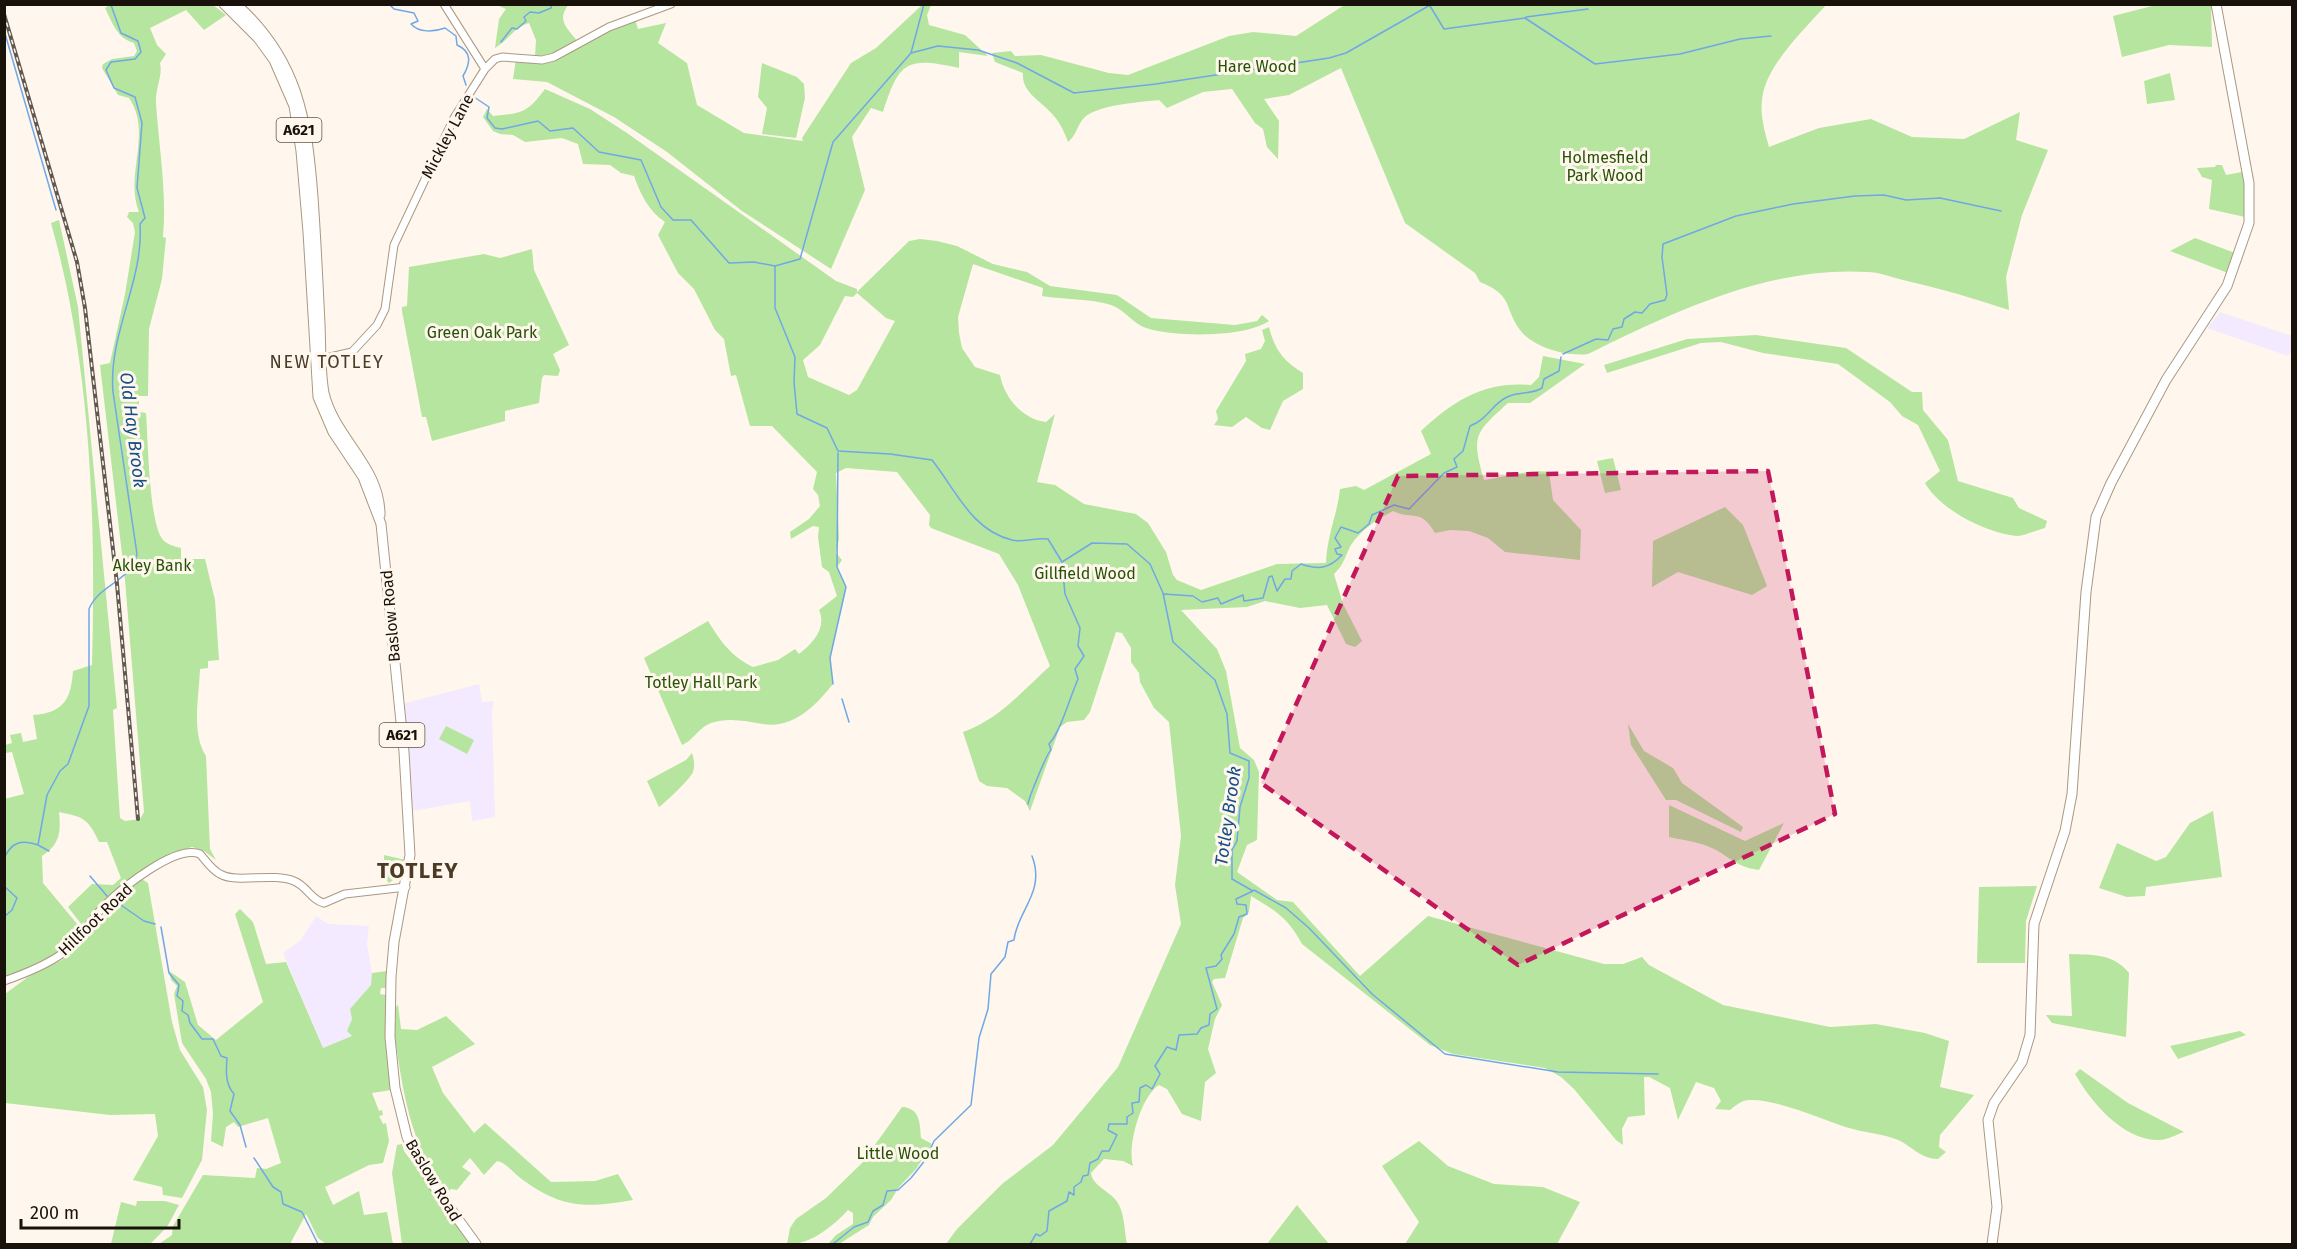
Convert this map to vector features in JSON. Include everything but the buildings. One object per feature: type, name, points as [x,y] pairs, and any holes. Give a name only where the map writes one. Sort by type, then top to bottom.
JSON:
[{"type":"main road","name":"Baslow Road","points":[[224,4],[258,38],[274,60],[294,106],[308,222],[318,360],[316,386],[323,413],[363,477],[381,524],[404,752],[410,855],[406,887],[394,942],[391,977],[390,1037],[395,1088],[412,1146],[434,1186],[476,1245]]},
{"type":"main road","name":"A621","points":[[236,4],[276,50],[294,84],[302,109],[316,232],[318,360]]},
{"type":"main road","points":[[1992,1245],[1997,1207],[1988,1120],[1994,1103],[2022,1062],[2030,1035],[2034,924],[2065,831],[2072,794],[2086,592],[2096,517],[2111,483],[2166,380],[2227,286],[2249,224],[2248,183],[2216,4]]},
{"type":"street","points":[[444,4],[485,69],[495,59],[502,57],[542,60],[554,57],[609,27],[671,4]]},
{"type":"street","name":"Mickley Lane","points":[[318,360],[352,352],[377,325],[385,309],[394,245],[465,100],[485,69]]},
{"type":"street","name":"Hillfoot Road","points":[[4,981],[62,953],[78,940],[104,906],[124,888],[184,852],[200,854],[217,873],[225,877],[277,877],[292,880],[315,900],[324,903],[345,894],[406,887]]},
{"type":"highlighted area","points":[[1768,471],[1835,814],[1518,965],[1261,783],[1398,476]]},
{"type":"shaded area","points":[[2220,312],[2292,336],[2292,350],[2288,356],[2207,328]]},
{"type":"shaded area","points":[[479,684],[482,702],[494,701],[492,712],[495,817],[472,821],[470,801],[413,811],[402,704]]},
{"type":"shaded area","points":[[316,916],[328,924],[369,926],[367,944],[372,973],[371,985],[350,1009],[352,1018],[347,1031],[353,1036],[323,1048],[283,953],[301,940]]},
{"type":"green space","name":"Akley Bank","points":[[111,4],[213,5],[226,15],[204,30],[186,10],[150,28],[157,45],[166,54],[160,63],[156,103],[163,187],[163,237],[166,238],[162,279],[149,329],[148,396],[139,396],[139,412],[146,413],[148,459],[157,527],[165,541],[181,548],[181,559],[205,559],[215,600],[219,660],[208,661],[208,668],[200,669],[197,726],[201,747],[206,756],[210,849],[216,860],[204,851],[192,847],[171,854],[114,891],[85,929],[68,907],[92,884],[113,885],[121,878],[107,842],[99,842],[84,820],[59,812],[58,837],[53,847],[42,856],[43,883],[83,931],[58,953],[5,978],[4,799],[24,794],[12,752],[5,753],[5,745],[12,743],[10,735],[21,733],[23,742],[37,739],[33,715],[44,714],[59,708],[68,697],[73,671],[92,665],[93,554],[88,442],[75,331],[51,223],[59,220],[78,307],[117,708],[113,710],[120,818],[125,821],[140,819],[144,812],[125,580],[100,365],[110,363],[125,294],[135,232],[133,223],[127,217],[129,212],[139,212],[134,184],[139,140],[136,111],[129,98],[118,95],[102,68],[103,64],[112,59],[134,56],[137,51],[134,43],[123,38],[113,25],[105,8]]},
{"type":"green space","points":[[569,4],[563,15],[564,24],[578,42],[556,54],[535,56],[536,40],[529,23],[519,28],[495,48],[499,19],[506,9],[497,5]]},
{"type":"green space","name":"Holmesfield Park Wood","points":[[1346,4],[1826,5],[1777,62],[1764,88],[1763,124],[1769,147],[1819,128],[1871,119],[1912,137],[1964,139],[2020,112],[2016,140],[2048,150],[2022,215],[2006,277],[2009,310],[1880,274],[1830,272],[1794,276],[1723,295],[1688,308],[1588,354],[1580,355],[1551,350],[1533,342],[1520,330],[1506,302],[1498,292],[1480,282],[1475,273],[1405,223],[1341,68],[1289,95],[1264,99],[1279,121],[1278,159],[1267,147],[1263,129],[1255,123],[1232,89],[1203,92],[1167,108],[1159,100],[1097,110],[1083,119],[1068,142],[1056,119],[1025,86],[1023,73],[995,62],[992,53],[1011,51],[1015,56],[1041,55],[1109,73],[1128,75],[1229,36],[1253,32],[1296,36]]},
{"type":"green space","points":[[2160,4],[2211,5],[2212,47],[2169,45],[2122,57],[2113,16]]},
{"type":"green space","points":[[922,5],[931,5],[927,15],[929,25],[965,35],[988,56],[959,52],[959,68],[927,63],[916,63],[907,67],[894,82],[883,112],[871,108],[852,137],[865,190],[831,269],[742,211],[667,152],[614,117],[547,82],[513,79],[516,59],[555,61],[606,31],[635,19],[638,29],[666,23],[658,43],[687,63],[697,105],[744,133],[803,141],[802,138],[851,63],[876,48]]},
{"type":"green space","points":[[762,63],[797,77],[804,84],[805,98],[796,138],[762,134],[767,108],[758,97]]},
{"type":"green space","points":[[2170,73],[2175,100],[2147,104],[2144,81]]},
{"type":"green space","points":[[545,89],[590,109],[836,281],[857,289],[857,292],[909,241],[920,239],[957,246],[993,264],[1027,272],[1050,286],[1117,295],[1151,318],[1235,325],[1257,321],[1262,315],[1269,321],[1243,331],[1191,334],[1158,331],[1141,326],[1111,305],[1042,296],[1043,288],[973,264],[958,317],[962,348],[975,367],[1000,375],[1010,399],[1022,412],[1046,422],[1055,414],[1037,482],[1055,485],[1084,504],[1136,514],[1148,523],[1166,552],[1173,575],[1177,580],[1201,590],[1277,564],[1326,563],[1340,489],[1356,486],[1364,490],[1431,454],[1421,431],[1433,420],[1458,402],[1485,390],[1499,386],[1531,385],[1539,377],[1543,356],[1585,364],[1530,403],[1508,403],[1488,421],[1482,429],[1477,444],[1484,480],[1525,472],[1549,472],[1553,500],[1581,530],[1580,560],[1505,552],[1488,538],[1469,531],[1450,530],[1435,533],[1430,525],[1420,517],[1393,511],[1375,521],[1360,534],[1334,574],[1343,604],[1362,641],[1355,647],[1346,644],[1327,605],[1300,608],[1265,601],[1247,607],[1181,610],[1217,649],[1226,671],[1240,748],[1254,760],[1259,772],[1257,840],[1247,845],[1237,872],[1277,900],[1293,902],[1360,976],[1428,916],[1604,964],[1623,964],[1642,957],[1649,965],[1723,1005],[1830,1027],[1876,1024],[1925,1033],[1949,1041],[1940,1087],[1974,1095],[1940,1135],[1939,1147],[1946,1152],[1938,1159],[1927,1157],[1893,1138],[1853,1129],[1774,1103],[1747,1100],[1730,1110],[1715,1109],[1721,1101],[1714,1088],[1696,1082],[1678,1120],[1670,1088],[1649,1077],[1644,1077],[1645,1115],[1628,1117],[1622,1129],[1623,1145],[1616,1140],[1574,1089],[1561,1077],[1545,1068],[1453,1054],[1430,1045],[1302,944],[1281,916],[1251,896],[1249,912],[1243,918],[1225,978],[1214,979],[1212,982],[1222,1005],[1215,1019],[1208,1049],[1216,1073],[1205,1082],[1201,1121],[1182,1114],[1167,1089],[1159,1085],[1146,1099],[1137,1122],[1132,1146],[1133,1166],[1123,1161],[1104,1159],[1091,1173],[1100,1187],[1118,1203],[1127,1244],[946,1244],[957,1229],[1002,1184],[1053,1145],[1118,1067],[1181,924],[1175,885],[1181,836],[1169,722],[1154,708],[1140,682],[1139,673],[1131,662],[1131,648],[1122,633],[1116,632],[1090,712],[1084,720],[1067,722],[1060,727],[1030,811],[1025,801],[1007,788],[987,786],[979,781],[963,732],[1000,712],[1050,666],[1018,585],[999,554],[931,528],[930,515],[897,472],[846,468],[836,473],[839,539],[836,553],[842,560],[837,567],[846,587],[830,658],[833,684],[812,707],[785,723],[774,725],[737,720],[717,721],[707,725],[682,745],[644,658],[708,621],[727,648],[753,667],[778,660],[795,649],[799,654],[814,640],[820,629],[819,610],[837,596],[829,572],[822,567],[819,527],[813,526],[791,539],[790,532],[809,519],[820,506],[818,495],[813,489],[817,472],[772,426],[750,426],[736,375],[731,376],[724,339],[715,330],[694,289],[678,273],[658,235],[665,222],[646,202],[634,176],[621,173],[610,165],[583,164],[578,144],[562,138],[525,142],[513,135],[500,134],[493,131],[483,117],[487,109],[493,116],[524,110]],"holes":[[[857,293],[886,318],[895,321],[857,390],[849,395],[808,377],[803,360],[820,345],[845,296],[853,297]]]},
{"type":"green space","points":[[2222,165],[2226,175],[2242,172],[2246,193],[2245,217],[2209,209],[2212,180],[2202,177],[2197,168],[2215,167]]},
{"type":"green space","points":[[2195,238],[2235,253],[2228,273],[2170,251]]},
{"type":"green space","name":"Green Oak Park","points":[[532,249],[534,270],[569,345],[553,354],[560,370],[558,376],[544,375],[539,403],[505,411],[505,421],[432,441],[426,417],[422,417],[402,311],[402,307],[407,306],[409,267],[484,254],[500,258]]},
{"type":"green space","points":[[1269,327],[1281,354],[1303,373],[1303,389],[1283,401],[1270,430],[1262,428],[1246,417],[1232,427],[1214,425],[1218,419],[1216,411],[1246,361],[1245,354],[1261,349],[1265,341],[1262,330]]},
{"type":"green space","points":[[1756,335],[1846,348],[1912,392],[1922,392],[1923,410],[1948,440],[1958,481],[2013,498],[2019,508],[2047,521],[2045,528],[2021,536],[2006,534],[1979,525],[1953,511],[1932,493],[1925,483],[1940,471],[1918,425],[1902,416],[1890,402],[1838,364],[1763,353],[1721,342],[1701,343],[1607,373],[1604,365],[1687,339]]},
{"type":"green space","points":[[1613,458],[1621,490],[1605,493],[1597,461]]},
{"type":"green space","points":[[1725,507],[1743,525],[1767,586],[1752,595],[1678,572],[1652,587],[1653,541]]},
{"type":"green space","points":[[1628,724],[1644,751],[1673,768],[1682,783],[1743,827],[1741,832],[1676,800],[1666,800],[1631,745]]},
{"type":"green space","points":[[446,726],[474,740],[467,754],[439,739]]},
{"type":"green space","points":[[692,753],[693,772],[659,807],[647,781],[686,760]]},
{"type":"green space","points":[[1669,805],[1745,841],[1784,823],[1759,870],[1743,866],[1702,844],[1669,837]]},
{"type":"green space","points":[[2213,811],[2222,877],[2146,887],[2145,896],[2127,897],[2099,888],[2117,843],[2156,861],[2166,857],[2190,823]]},
{"type":"green space","points":[[384,855],[406,860],[401,874],[389,883],[385,878]]},
{"type":"green space","points":[[142,879],[148,883],[172,1022],[180,1050],[203,1087],[207,1110],[202,1160],[182,1198],[163,1195],[162,1187],[133,1180],[158,1136],[155,1114],[110,1115],[5,1103],[5,994],[28,977],[62,960],[85,938],[115,901]]},
{"type":"green space","points":[[2037,886],[2026,921],[2025,963],[1977,963],[1979,887]]},
{"type":"green space","points":[[240,909],[253,922],[266,964],[286,962],[323,1048],[352,1036],[347,1031],[352,1019],[350,1009],[371,985],[372,973],[387,971],[386,988],[381,988],[380,994],[386,995],[391,1090],[372,1093],[379,1111],[382,1110],[383,1115],[379,1116],[383,1124],[386,1123],[389,1141],[383,1163],[369,1165],[325,1187],[333,1205],[359,1191],[364,1215],[387,1212],[393,1244],[326,1244],[318,1238],[306,1214],[290,1244],[159,1244],[172,1235],[173,1226],[203,1175],[255,1178],[257,1168],[266,1169],[281,1163],[268,1118],[238,1127],[234,1122],[226,1127],[223,1147],[211,1141],[213,1114],[211,1092],[206,1079],[182,1043],[174,994],[177,986],[171,980],[169,971],[185,982],[198,1025],[216,1040],[263,1002],[235,914]]},
{"type":"green space","points":[[2069,954],[2109,958],[2123,966],[2129,973],[2126,1037],[2052,1023],[2046,1015],[2072,1016]]},
{"type":"green space","points":[[398,1004],[401,1029],[417,1030],[446,1016],[475,1044],[432,1067],[443,1093],[474,1133],[485,1123],[551,1182],[595,1181],[618,1174],[633,1200],[589,1205],[563,1201],[537,1190],[501,1162],[497,1161],[484,1175],[470,1158],[462,1167],[471,1173],[457,1190],[451,1189],[447,1193],[423,1154],[409,1113],[393,1024],[394,1011]]},
{"type":"green space","points":[[2240,1031],[2246,1035],[2178,1059],[2170,1046]]},
{"type":"green space","points":[[2080,1069],[2128,1103],[2184,1132],[2160,1140],[2144,1138],[2120,1126],[2090,1096],[2075,1074]]},
{"type":"green space","name":"Little Wood","points":[[902,1107],[916,1113],[921,1138],[932,1144],[916,1169],[899,1187],[891,1200],[873,1217],[869,1225],[839,1244],[828,1244],[836,1235],[853,1224],[853,1213],[848,1210],[836,1222],[813,1238],[787,1244],[790,1228],[796,1219],[826,1198],[862,1163]]},
{"type":"green space","points":[[1419,1141],[1448,1166],[1494,1184],[1543,1187],[1580,1202],[1557,1244],[1405,1244],[1419,1222],[1382,1166]]},
{"type":"green space","points":[[402,1144],[404,1151],[472,1244],[402,1244],[392,1173],[397,1145]]},
{"type":"green space","points":[[137,1201],[165,1201],[179,1205],[167,1227],[150,1244],[111,1244],[121,1202],[136,1206]]},
{"type":"green space","points":[[1297,1205],[1329,1244],[1267,1244]]},
{"type":"waterway","name":"Totley Brook","points":[[389,4],[394,9],[414,13],[418,21],[411,24],[418,29],[432,31],[445,28],[456,36],[457,45],[466,51],[469,59],[463,76],[466,85]]},
{"type":"waterway","points":[[501,42],[512,28],[517,29],[526,21],[524,17],[530,12],[539,13],[551,8],[552,4]]},
{"type":"waterway","points":[[911,53],[924,4]]},
{"type":"waterway","points":[[775,266],[800,259],[833,142],[911,53],[938,46],[978,50],[1017,63],[1074,93],[1156,84],[1329,58],[1346,53],[1432,4]]},
{"type":"waterway","name":"Old Hay Brook","points":[[4,858],[10,848],[18,843],[27,842],[38,845],[47,795],[60,771],[68,764],[89,706],[89,609],[100,594],[128,571],[137,554],[113,392],[113,370],[120,328],[137,266],[140,224],[145,218],[137,188],[142,123],[135,97],[114,88],[106,70],[111,62],[135,59],[141,52],[138,41],[121,33],[111,5]]},
{"type":"waterway","points":[[1430,6],[1444,29],[1525,18],[1595,64],[1680,54],[1740,39],[1771,36]]},
{"type":"waterway","points":[[1526,17],[1588,9]]},
{"type":"waterway","points":[[4,30],[56,210]]},
{"type":"waterway","name":"Totley Brook","points":[[474,97],[489,107],[487,118],[495,128],[502,129],[538,121],[550,131],[573,128],[599,152],[641,160],[661,207],[673,220],[691,220],[729,263],[754,262],[775,266],[775,308],[795,357],[794,382],[797,414],[827,428],[838,451],[890,454],[932,460],[966,508],[986,528],[1012,540],[1048,539],[1062,562],[1092,543],[1127,544],[1150,564],[1163,593],[1173,642],[1215,680],[1227,714],[1230,753],[1249,761],[1249,778],[1240,807],[1237,841],[1232,850],[1232,879],[1253,891],[1236,899],[1237,904],[1246,905],[1247,914],[1239,917],[1234,934],[1221,955],[1222,959],[1216,966],[1206,968],[1217,1009],[1210,1014],[1209,1025],[1201,1028],[1197,1034],[1179,1035],[1176,1050],[1167,1047],[1155,1066],[1160,1074],[1152,1089],[1146,1085],[1140,1088],[1139,1102],[1132,1103],[1133,1113],[1127,1117],[1127,1124],[1109,1124],[1108,1130],[1117,1135],[1109,1151],[1102,1151],[1098,1159],[1090,1163],[1088,1175],[1083,1176],[1081,1182],[1074,1187],[1074,1195],[1069,1192],[1067,1201],[1049,1211],[1047,1231],[1040,1236],[1036,1234],[1030,1244]]},
{"type":"waterway","points":[[1563,354],[1596,339],[1608,340],[1613,329],[1622,327],[1624,319],[1635,312],[1642,313],[1650,304],[1665,300],[1667,295],[1662,257],[1663,244],[1736,216],[1793,204],[1855,196],[1884,195],[1906,200],[1940,198],[2001,211]]},
{"type":"waterway","points":[[1164,594],[1193,596],[1202,602],[1218,598],[1221,604],[1243,595],[1244,601],[1263,598],[1269,577],[1272,576],[1277,591],[1285,579],[1291,579],[1292,571],[1301,564],[1313,567],[1328,566],[1342,555],[1337,554],[1335,549],[1341,547],[1335,538],[1341,527],[1358,533],[1369,524],[1372,515],[1394,505],[1409,509],[1444,473],[1457,467],[1454,459],[1463,451],[1470,426],[1481,420],[1507,397],[1534,392],[1542,388],[1544,379],[1559,371],[1561,357]]},
{"type":"waterway","points":[[833,684],[830,658],[846,587],[837,567],[838,453]]},
{"type":"waterway","points":[[1028,804],[1051,750],[1049,744],[1061,722],[1078,679],[1075,669],[1084,656],[1078,646],[1080,628],[1065,594],[1062,563]]},
{"type":"waterway","points":[[842,699],[849,722]]},
{"type":"waterway","points":[[38,845],[49,851]]},
{"type":"waterway","points":[[833,1244],[854,1227],[868,1222],[873,1211],[883,1205],[887,1191],[898,1190],[911,1178],[926,1159],[934,1141],[971,1105],[979,1038],[988,1009],[991,974],[1005,957],[1008,942],[1014,940],[1033,891],[1036,880],[1032,856]]},
{"type":"waterway","points":[[90,876],[107,896]]},
{"type":"waterway","name":"Old Hay Brook","points":[[4,886],[17,898],[12,910],[4,917]]},
{"type":"waterway","points":[[1254,890],[1286,908],[1309,928],[1372,994],[1445,1054],[1558,1072],[1658,1074]]},
{"type":"waterway","points":[[115,901],[144,921],[155,924]]},
{"type":"waterway","points":[[161,927],[169,973],[179,985],[177,996],[183,1001],[182,1011],[188,1015],[190,1023],[202,1039],[213,1039],[221,1056],[227,1058],[226,1072],[234,1094],[230,1111],[240,1125],[246,1147]]},
{"type":"waterway","points":[[254,1158],[273,1187],[281,1192],[283,1204],[302,1212],[318,1244]]},
{"type":"railway","points":[[4,14],[77,262],[85,308],[117,584],[138,819]]},
{"type":"district","name":"NEW TOTLEY","points":[[327,362]]},
{"type":"district","name":"TOTLEY","points":[[418,870]]},
{"type":"park label","name":"Hare Wood","points":[[1257,66]]},
{"type":"park label","name":"Gillfield Wood","points":[[1085,573]]},
{"type":"park label","name":"Totley Hall Park","points":[[701,682]]}]
